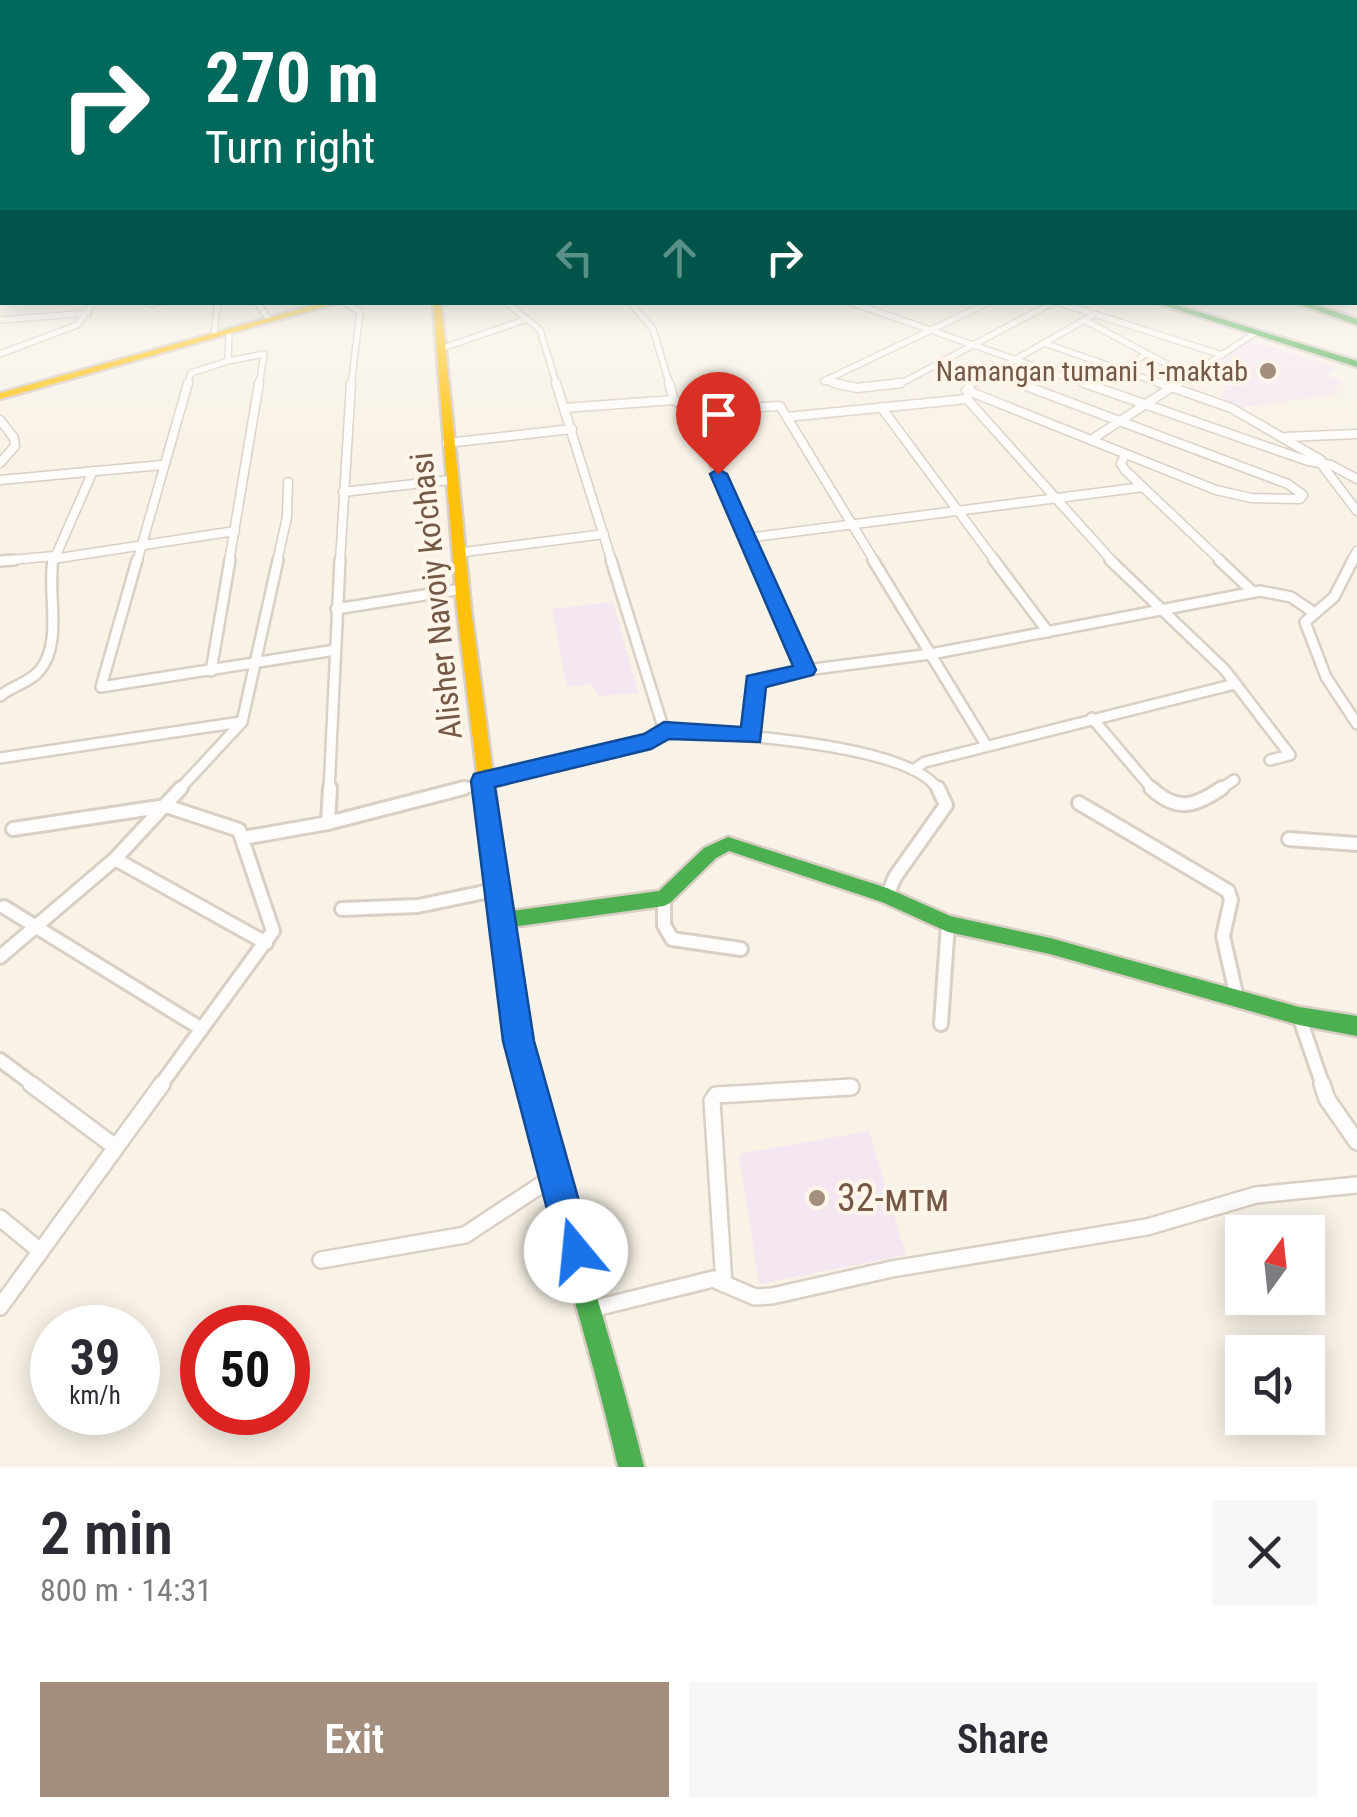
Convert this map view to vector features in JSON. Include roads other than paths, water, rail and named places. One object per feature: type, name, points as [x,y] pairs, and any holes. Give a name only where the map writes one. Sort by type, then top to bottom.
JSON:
[{"type":"main road","points":[[222,333],[273,316]]},
{"type":"main road","points":[[0,395],[285,316]]},
{"type":"main road","name":"Alisher Navoiy ko'chasi","points":[[438,316],[457,554],[482,781],[500,889],[518,1041],[619,1400],[631,1467]]},
{"type":"main road","points":[[1203,316],[1357,362]]},
{"type":"main road","points":[[1215,316],[1357,362]]},
{"type":"main road","points":[[504,920],[664,898],[678,890],[714,848],[728,844],[887,896],[948,924],[1050,946],[1299,1016],[1357,1026]]},
{"type":"street","points":[[0,320],[45,316]]},
{"type":"street","points":[[0,354],[72,328],[84,316]]},
{"type":"street","points":[[220,316],[228,361]]},
{"type":"street","points":[[328,823],[346,421],[359,316]]},
{"type":"street","points":[[524,316],[540,330],[664,730]]},
{"type":"street","points":[[642,316],[653,329],[674,400]]},
{"type":"street","points":[[886,316],[936,330],[1357,478]]},
{"type":"street","points":[[962,316],[824,381],[846,387],[896,386],[1028,316]]},
{"type":"street","points":[[966,395],[970,383],[1090,316]]},
{"type":"street","points":[[1103,316],[1222,355]]},
{"type":"street","points":[[440,350],[527,319]]},
{"type":"street","points":[[1084,320],[1189,376]]},
{"type":"street","points":[[1091,440],[1255,333]]},
{"type":"street","points":[[1044,343],[1231,408],[1327,465],[1357,511]]},
{"type":"street","points":[[211,670],[264,354],[191,373],[101,687],[256,664],[335,650]]},
{"type":"street","points":[[1120,371],[1146,354]]},
{"type":"street","points":[[787,416],[966,395],[1240,496],[1284,500],[1304,495],[1288,484],[990,373]]},
{"type":"street","points":[[966,395],[1158,608],[1236,684],[1290,755],[1270,760]]},
{"type":"street","points":[[565,408],[674,400],[685,404],[806,670]]},
{"type":"street","points":[[690,411],[774,403],[787,416],[986,746]]},
{"type":"street","points":[[882,407],[1048,632]]},
{"type":"street","points":[[0,420],[14,438],[15,446],[0,463]]},
{"type":"street","points":[[447,443],[572,429]]},
{"type":"street","points":[[1284,437],[1357,434]]},
{"type":"street","points":[[1125,454],[1121,464],[1142,487],[1252,592]]},
{"type":"street","points":[[0,480],[162,465]]},
{"type":"street","points":[[0,696],[17,681],[36,675],[44,664],[53,613],[54,557],[93,471]]},
{"type":"street","points":[[343,492],[450,480]]},
{"type":"street","points":[[0,957],[115,859],[242,722],[287,516],[288,482]]},
{"type":"street","points":[[747,538],[1142,487]]},
{"type":"street","points":[[0,561],[234,531]]},
{"type":"street","points":[[457,554],[604,534]]},
{"type":"street","points":[[1357,551],[1350,573],[1334,597],[1305,622],[1326,678],[1357,724]]},
{"type":"street","points":[[336,609],[462,589]]},
{"type":"street","points":[[752,736],[755,682],[806,670],[931,654],[1252,592],[1283,594],[1313,612]]},
{"type":"street","points":[[916,768],[1092,718],[1236,684]]},
{"type":"street","points":[[1092,718],[1138,775],[1175,804],[1188,806],[1234,780]]},
{"type":"street","points":[[0,758],[242,722]]},
{"type":"street","points":[[243,838],[328,823],[651,740],[664,730],[752,736],[823,745],[916,768],[937,785],[945,795],[946,805],[895,876],[887,896]]},
{"type":"street","points":[[1080,803],[1228,891],[1231,900],[1222,936],[1237,998]]},
{"type":"street","points":[[0,1307],[273,932],[239,830],[166,806],[13,829]]},
{"type":"street","points":[[1289,840],[1357,844]]},
{"type":"street","points":[[115,859],[266,943]]},
{"type":"street","points":[[342,910],[418,906],[500,889]]},
{"type":"street","points":[[664,898],[664,925],[672,939],[741,949]]},
{"type":"street","points":[[4,907],[200,1028]]},
{"type":"street","points":[[941,1024],[948,924]]},
{"type":"street","points":[[1299,1016],[1326,1100],[1357,1142]]},
{"type":"street","points":[[0,1060],[114,1146]]},
{"type":"street","points":[[724,1284],[712,1101],[716,1096],[851,1087]]},
{"type":"street","points":[[321,1260],[465,1235],[553,1176]]},
{"type":"street","points":[[592,1309],[701,1280],[756,1297],[772,1296],[892,1269],[1147,1226],[1256,1195],[1357,1185]]},
{"type":"street","points":[[0,1218],[40,1250]]},
{"type":"place","name":"Namangan tumani 1-maktab","points":[[1268,371]]},
{"type":"place","name":"32-мтм","points":[[817,1198]]}]
